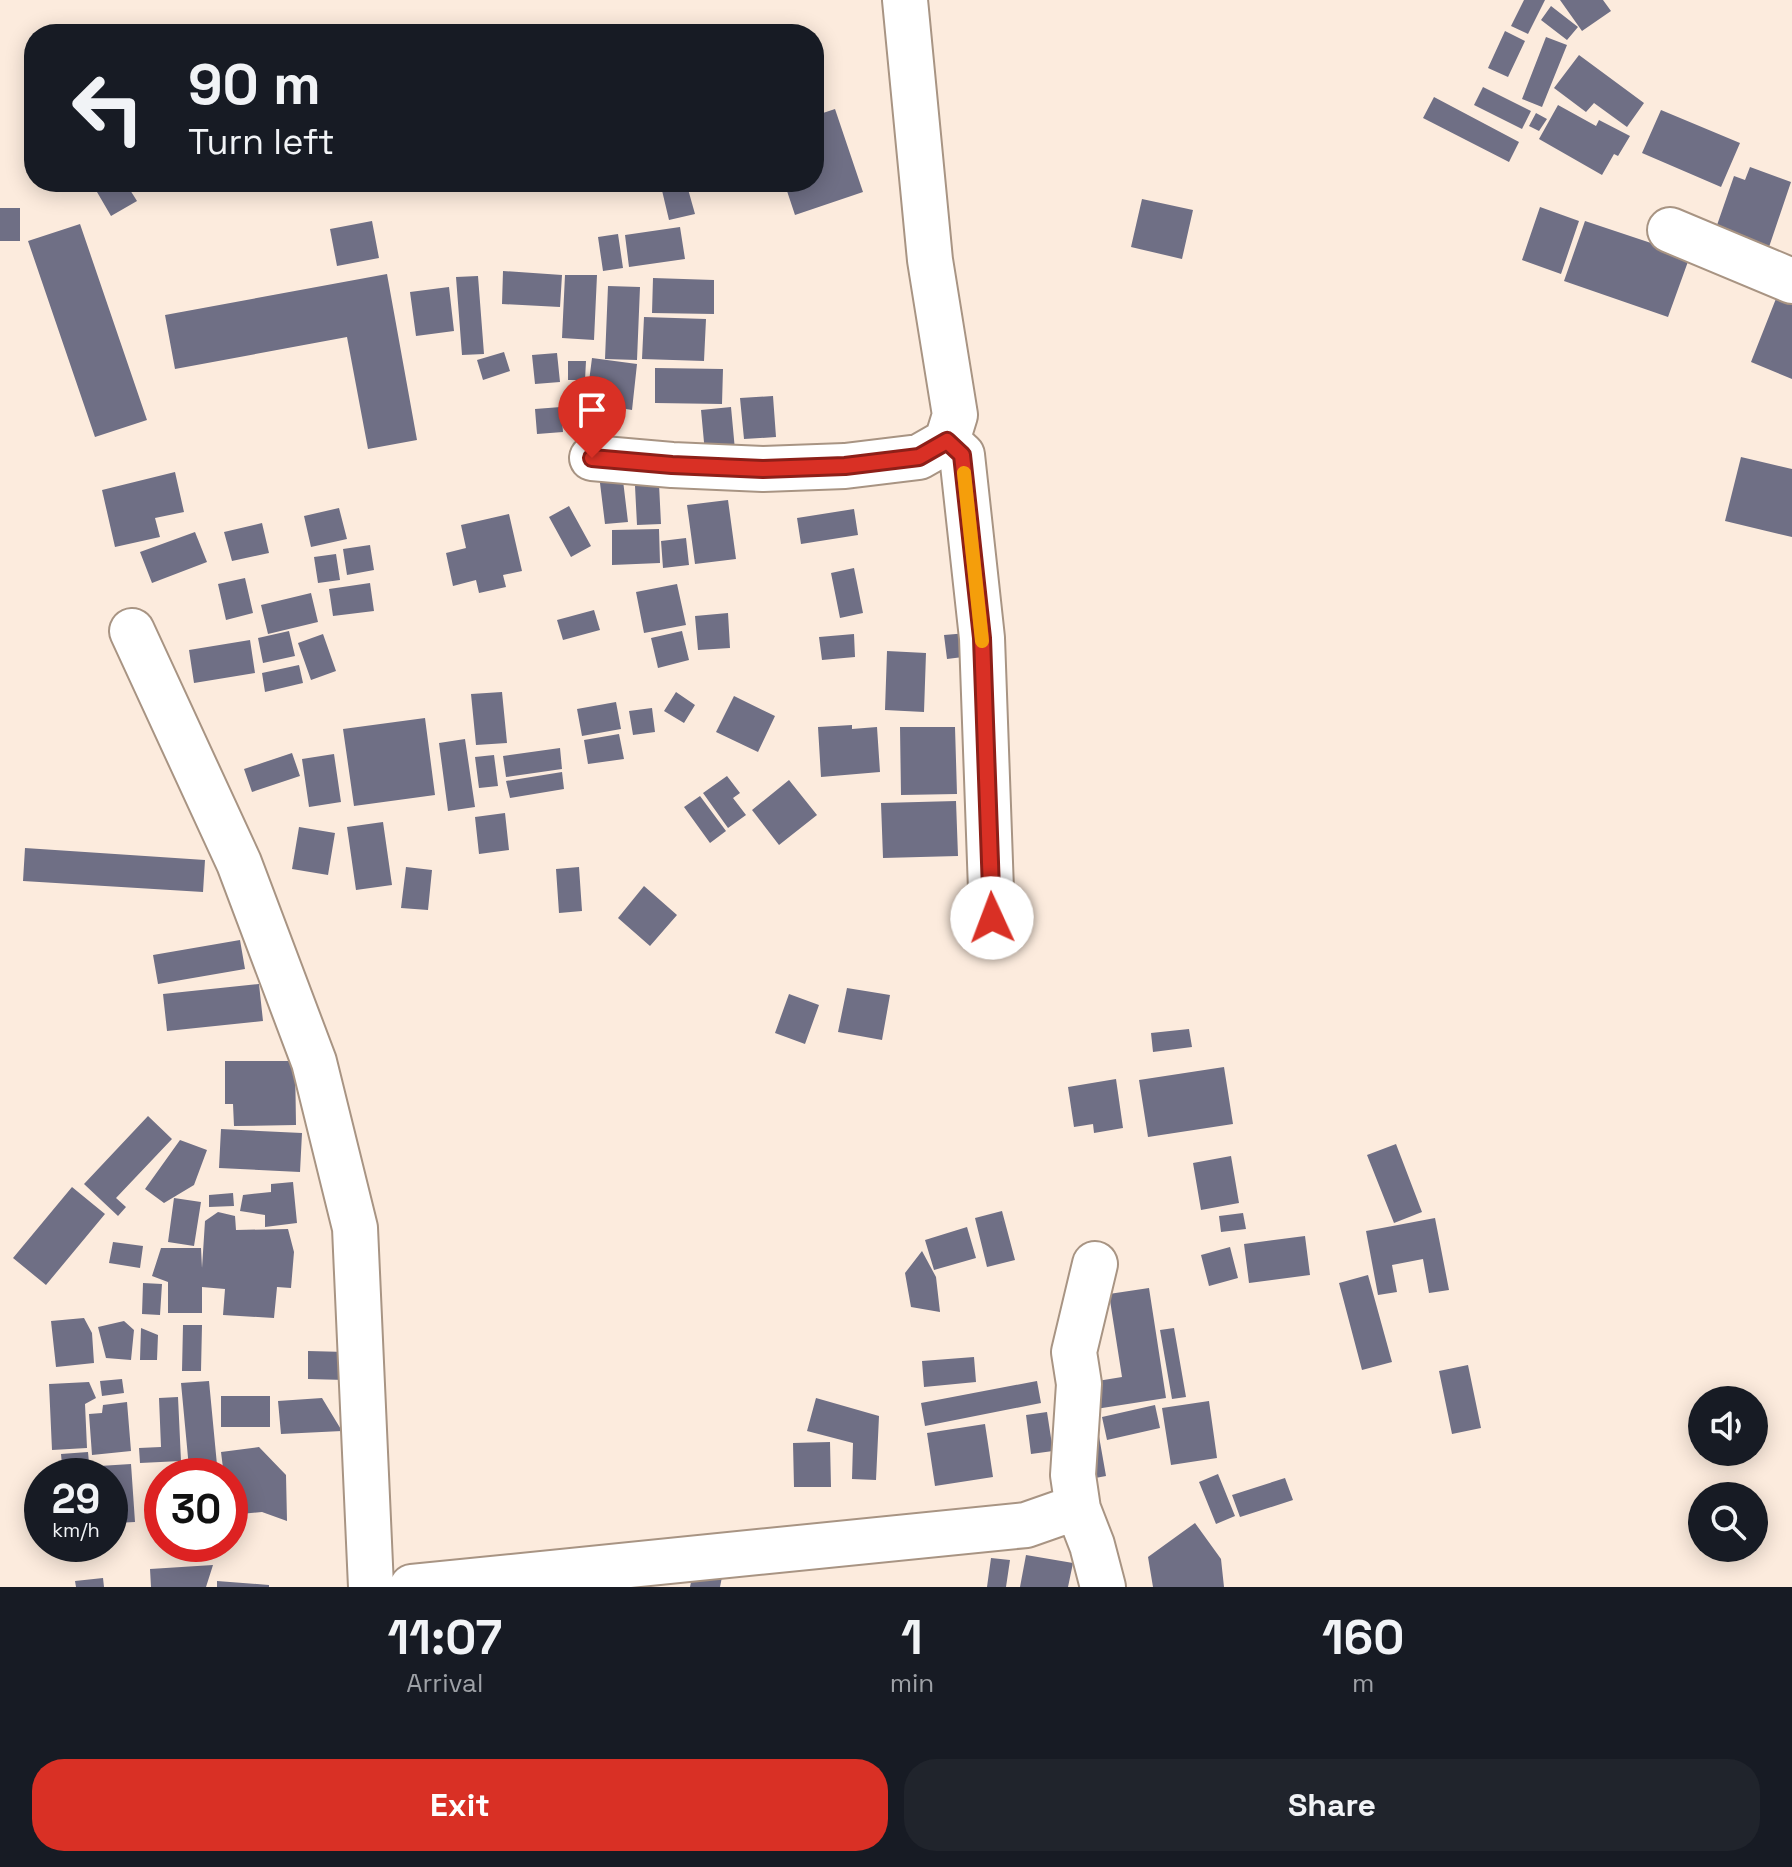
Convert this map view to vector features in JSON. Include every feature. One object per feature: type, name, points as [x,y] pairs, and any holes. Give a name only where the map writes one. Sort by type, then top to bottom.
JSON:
[{"type":"street","points":[[592,458],[763,469],[845,466],[919,457],[947,441],[955,415],[930,260],[905,0]]},
{"type":"street","points":[[1670,230],[1792,281]]},
{"type":"street","points":[[947,441],[962,455],[982,638],[992,918]]},
{"type":"street","points":[[132,631],[239,863],[314,1062],[355,1228],[371,1587]]},
{"type":"street","points":[[1095,1264],[1074,1352],[1079,1384],[1073,1475],[1078,1509],[1103,1587]]},
{"type":"street","points":[[412,1587],[1026,1525],[1078,1509]]},
{"type":"building","points":[[1524,0],[1545,0],[1528,34],[1511,26]]},
{"type":"building","points":[[1560,0],[1603,0],[1611,11],[1582,31]]},
{"type":"building","points":[[1551,6],[1578,27],[1567,40],[1541,20]]},
{"type":"building","points":[[1505,31],[1525,41],[1508,77],[1488,68]]},
{"type":"building","points":[[1546,37],[1567,45],[1542,107],[1522,99]]},
{"type":"building","points":[[1579,55],[1644,103],[1627,127],[1594,103],[1586,112],[1554,88]]},
{"type":"building","points":[[1483,87],[1531,111],[1522,129],[1474,105]]},
{"type":"building","points":[[1434,97],[1519,142],[1509,162],[1423,118]]},
{"type":"building","points":[[1558,105],[1596,126],[1599,120],[1630,136],[1618,156],[1614,154],[1602,175],[1539,139]]},
{"type":"building","points":[[835,109],[863,192],[795,215],[787,192],[824,192],[824,113]]},
{"type":"building","points":[[1661,110],[1740,143],[1721,187],[1642,153]]},
{"type":"building","points":[[1536,113],[1547,119],[1539,131],[1529,126]]},
{"type":"building","points":[[1750,167],[1791,182],[1769,247],[1716,228],[1734,176],[1745,180]]},
{"type":"building","points":[[97,192],[131,192],[137,201],[111,216]]},
{"type":"building","points":[[662,192],[689,192],[695,214],[669,220]]},
{"type":"building","points":[[1142,199],[1193,210],[1182,259],[1131,247]]},
{"type":"building","points":[[1540,207],[1579,221],[1561,274],[1522,260]]},
{"type":"building","points":[[0,208],[20,208],[20,241],[0,241]]},
{"type":"building","points":[[372,221],[379,258],[337,266],[330,229]]},
{"type":"building","points":[[1585,221],[1690,256],[1668,317],[1564,281]]},
{"type":"building","points":[[80,224],[147,420],[95,437],[28,241]]},
{"type":"building","points":[[680,227],[685,259],[629,267],[625,235]]},
{"type":"building","points":[[618,234],[623,268],[603,271],[598,237]]},
{"type":"building","points":[[503,271],[562,275],[560,307],[502,304]]},
{"type":"building","points":[[387,274],[417,440],[368,449],[347,337],[175,369],[165,315]]},
{"type":"building","points":[[565,275],[597,275],[594,340],[562,338]]},
{"type":"building","points":[[478,276],[484,354],[462,355],[456,277]]},
{"type":"building","points":[[653,278],[714,280],[714,314],[652,313]]},
{"type":"building","points":[[608,286],[640,287],[637,360],[605,359]]},
{"type":"building","points":[[1781,286],[1792,290],[1792,379],[1751,362]]},
{"type":"building","points":[[449,287],[454,331],[416,336],[410,292]]},
{"type":"building","points":[[644,317],[706,319],[704,361],[642,359]]},
{"type":"building","points":[[504,352],[510,371],[483,380],[477,360]]},
{"type":"building","points":[[557,353],[560,382],[535,384],[532,355]]},
{"type":"building","points":[[592,358],[637,364],[632,410],[620,408],[619,413],[596,410],[596,406],[586,405]]},
{"type":"building","points":[[568,361],[586,361],[585,380],[568,380]]},
{"type":"building","points":[[655,368],[723,369],[722,404],[655,403]]},
{"type":"building","points":[[773,396],[776,437],[744,439],[740,398]]},
{"type":"building","points":[[561,407],[563,432],[537,434],[535,409]]},
{"type":"building","points":[[731,407],[735,450],[705,453],[701,410]]},
{"type":"building","points":[[1741,457],[1792,469],[1792,537],[1725,521]]},
{"type":"building","points":[[175,472],[184,512],[155,518],[160,537],[115,547],[102,490]]},
{"type":"building","points":[[622,472],[628,522],[605,524],[599,475]]},
{"type":"building","points":[[659,484],[661,524],[637,525],[635,486]]},
{"type":"building","points":[[728,500],[736,559],[695,564],[687,505]]},
{"type":"building","points":[[569,506],[591,546],[571,557],[549,517]]},
{"type":"building","points":[[339,508],[347,539],[311,547],[304,516]]},
{"type":"building","points":[[854,509],[858,535],[801,544],[797,518]]},
{"type":"building","points":[[509,514],[522,571],[503,575],[506,587],[479,593],[476,580],[453,586],[446,553],[466,548],[461,525]]},
{"type":"building","points":[[262,523],[269,553],[232,561],[224,532]]},
{"type":"building","points":[[659,529],[660,563],[612,565],[612,530]]},
{"type":"building","points":[[195,532],[207,562],[152,583],[140,552]]},
{"type":"building","points":[[686,538],[689,565],[663,568],[661,541]]},
{"type":"building","points":[[370,545],[374,570],[347,575],[343,549]]},
{"type":"building","points":[[336,554],[340,580],[318,583],[314,557]]},
{"type":"building","points":[[854,568],[863,613],[840,618],[831,573]]},
{"type":"building","points":[[245,578],[253,613],[226,620],[218,584]]},
{"type":"building","points":[[370,583],[374,611],[333,616],[329,589]]},
{"type":"building","points":[[677,584],[686,625],[644,633],[636,592]]},
{"type":"building","points":[[311,593],[318,622],[268,634],[261,605]]},
{"type":"building","points":[[594,610],[600,630],[563,640],[557,620]]},
{"type":"building","points":[[728,613],[730,648],[698,650],[695,616]]},
{"type":"building","points":[[289,631],[295,656],[263,663],[258,638]]},
{"type":"building","points":[[682,631],[689,660],[658,668],[651,638]]},
{"type":"building","points":[[968,633],[971,656],[947,659],[944,635]]},
{"type":"building","points":[[323,634],[336,671],[311,680],[298,643]]},
{"type":"building","points":[[854,634],[855,657],[822,660],[819,637]]},
{"type":"building","points":[[250,640],[255,673],[194,683],[189,650]]},
{"type":"building","points":[[887,651],[926,653],[924,712],[885,710]]},
{"type":"building","points":[[299,665],[303,683],[265,692],[262,673]]},
{"type":"building","points":[[502,692],[507,743],[476,745],[471,694]]},
{"type":"building","points":[[676,692],[695,705],[684,723],[664,711]]},
{"type":"building","points":[[734,696],[775,716],[758,752],[716,732]]},
{"type":"building","points":[[616,702],[621,729],[582,736],[577,709]]},
{"type":"building","points":[[652,708],[655,732],[633,735],[629,711]]},
{"type":"building","points":[[425,718],[435,795],[354,806],[343,729]]},
{"type":"building","points":[[852,725],[852,729],[877,727],[880,772],[821,777],[818,727]]},
{"type":"building","points":[[900,727],[955,727],[957,794],[901,795]]},
{"type":"building","points":[[619,734],[624,759],[588,764],[584,740]]},
{"type":"building","points":[[465,739],[475,807],[448,811],[439,743]]},
{"type":"building","points":[[560,748],[562,769],[506,777],[503,756]]},
{"type":"building","points":[[292,753],[300,776],[252,792],[244,769]]},
{"type":"building","points":[[334,754],[341,802],[309,807],[302,759]]},
{"type":"building","points":[[494,755],[498,786],[479,788],[475,757]]},
{"type":"building","points":[[562,772],[564,789],[510,798],[506,781]]},
{"type":"building","points":[[727,776],[740,793],[733,798],[746,815],[728,828],[703,793]]},
{"type":"building","points":[[789,780],[817,815],[779,845],[752,810]]},
{"type":"building","points":[[700,796],[726,831],[710,843],[684,807]]},
{"type":"building","points":[[956,801],[958,856],[883,858],[881,803]]},
{"type":"building","points":[[505,813],[509,850],[479,854],[475,817]]},
{"type":"building","points":[[383,822],[392,885],[356,890],[347,827]]},
{"type":"building","points":[[299,827],[335,833],[328,875],[292,869]]},
{"type":"building","points":[[25,848],[205,860],[203,892],[23,881]]},
{"type":"building","points":[[406,867],[432,870],[428,910],[401,908]]},
{"type":"building","points":[[579,867],[582,911],[559,913],[556,869]]},
{"type":"building","points":[[644,886],[677,915],[650,946],[618,918]]},
{"type":"building","points":[[240,940],[245,969],[158,984],[153,955]]},
{"type":"building","points":[[259,984],[263,1021],[167,1031],[163,994]]},
{"type":"building","points":[[847,988],[890,995],[882,1040],[838,1032]]},
{"type":"building","points":[[789,994],[819,1005],[805,1044],[775,1033]]},
{"type":"building","points":[[1189,1029],[1192,1047],[1153,1052],[1151,1033]]},
{"type":"building","points":[[225,1061],[295,1061],[296,1125],[234,1126],[233,1104],[225,1104]]},
{"type":"building","points":[[1224,1067],[1233,1124],[1148,1137],[1139,1080]]},
{"type":"building","points":[[1116,1079],[1123,1128],[1094,1133],[1093,1124],[1074,1127],[1068,1087]]},
{"type":"building","points":[[148,1116],[172,1139],[116,1198],[126,1207],[118,1216],[84,1184]]},
{"type":"building","points":[[221,1129],[302,1133],[300,1172],[219,1168]]},
{"type":"building","points":[[180,1140],[207,1150],[194,1185],[164,1203],[145,1189]]},
{"type":"building","points":[[1396,1144],[1422,1212],[1394,1223],[1367,1155]]},
{"type":"building","points":[[1231,1156],[1239,1203],[1201,1210],[1193,1163]]},
{"type":"building","points":[[293,1182],[297,1223],[265,1227],[265,1215],[240,1211],[243,1195],[271,1192],[271,1184]]},
{"type":"building","points":[[72,1187],[105,1214],[46,1285],[13,1258]]},
{"type":"building","points":[[233,1193],[234,1206],[209,1207],[209,1195]]},
{"type":"building","points":[[174,1198],[201,1202],[194,1246],[168,1242]]},
{"type":"building","points":[[1002,1211],[1015,1260],[987,1267],[975,1218]]},
{"type":"building","points":[[218,1212],[235,1216],[236,1230],[288,1229],[294,1252],[291,1288],[277,1287],[274,1318],[223,1315],[225,1289],[202,1287],[202,1313],[168,1313],[168,1282],[152,1276],[161,1248],[201,1248],[202,1268],[205,1221]]},
{"type":"building","points":[[1243,1213],[1246,1229],[1221,1232],[1219,1216]]},
{"type":"building","points":[[1435,1218],[1449,1290],[1429,1293],[1423,1259],[1392,1265],[1397,1292],[1378,1295],[1366,1231]]},
{"type":"building","points":[[967,1227],[976,1258],[934,1270],[925,1240]]},
{"type":"building","points":[[1305,1236],[1310,1275],[1249,1283],[1244,1244]]},
{"type":"building","points":[[113,1242],[143,1246],[140,1268],[109,1263]]},
{"type":"building","points":[[1230,1247],[1238,1278],[1209,1286],[1201,1255]]},
{"type":"building","points":[[922,1251],[936,1277],[940,1312],[911,1307],[905,1273]]},
{"type":"building","points":[[1368,1275],[1392,1362],[1362,1370],[1339,1283]]},
{"type":"building","points":[[143,1283],[162,1284],[160,1315],[142,1314]]},
{"type":"building","points":[[1149,1288],[1166,1398],[1083,1411],[1079,1384],[1122,1377],[1109,1294]]},
{"type":"building","points":[[84,1318],[92,1333],[94,1363],[56,1367],[51,1321]]},
{"type":"building","points":[[124,1321],[134,1330],[131,1360],[106,1358],[98,1327]]},
{"type":"building","points":[[183,1325],[202,1325],[201,1371],[182,1371]]},
{"type":"building","points":[[141,1328],[158,1335],[157,1360],[140,1360]]},
{"type":"building","points":[[1174,1328],[1186,1397],[1172,1399],[1160,1330]]},
{"type":"building","points":[[308,1351],[346,1352],[345,1380],[308,1379]]},
{"type":"building","points":[[974,1357],[976,1382],[924,1387],[922,1361]]},
{"type":"building","points":[[1468,1365],[1481,1428],[1452,1434],[1439,1371]]},
{"type":"building","points":[[122,1379],[124,1393],[102,1396],[100,1381]]},
{"type":"building","points":[[209,1381],[216,1458],[188,1458],[181,1383]]},
{"type":"building","points":[[1037,1381],[1041,1403],[925,1426],[921,1403]]},
{"type":"building","points":[[89,1382],[96,1398],[85,1404],[87,1448],[52,1450],[49,1384]]},
{"type":"building","points":[[221,1396],[270,1396],[270,1427],[221,1427]]},
{"type":"building","points":[[178,1397],[181,1458],[144,1458],[144,1463],[140,1463],[139,1448],[161,1447],[159,1398]]},
{"type":"building","points":[[322,1398],[342,1431],[281,1434],[278,1401]]},
{"type":"building","points":[[816,1398],[879,1416],[876,1480],[852,1479],[853,1443],[807,1431]]},
{"type":"building","points":[[1209,1401],[1217,1458],[1171,1465],[1162,1408]]},
{"type":"building","points":[[127,1402],[131,1451],[92,1455],[89,1414],[102,1413],[103,1405]]},
{"type":"building","points":[[1155,1405],[1160,1428],[1107,1440],[1102,1417]]},
{"type":"building","points":[[1047,1412],[1053,1451],[1031,1454],[1026,1415]]},
{"type":"building","points":[[985,1424],[993,1477],[935,1486],[927,1433]]},
{"type":"building","points":[[1097,1425],[1106,1476],[1090,1479]]},
{"type":"building","points":[[830,1442],[831,1487],[794,1487],[793,1443]]},
{"type":"building","points":[[259,1447],[286,1475],[287,1521],[262,1512],[248,1513],[248,1458],[222,1458],[221,1452]]},
{"type":"building","points":[[88,1452],[89,1458],[61,1458],[61,1454]]},
{"type":"building","points":[[128,1464],[131,1464],[135,1522],[128,1522]]},
{"type":"building","points":[[1218,1474],[1235,1516],[1216,1524],[1199,1482]]},
{"type":"building","points":[[1285,1478],[1293,1500],[1240,1517],[1232,1495]]},
{"type":"building","points":[[1195,1523],[1221,1559],[1224,1587],[1153,1587],[1148,1557]]},
{"type":"building","points":[[1026,1555],[1073,1563],[1068,1587],[1020,1587]]},
{"type":"building","points":[[991,1558],[1010,1560],[1006,1587],[987,1587]]},
{"type":"building","points":[[213,1565],[206,1587],[151,1587],[150,1569]]},
{"type":"building","points":[[694,1567],[723,1572],[720,1587],[690,1587]]},
{"type":"building","points":[[103,1578],[104,1587],[76,1587],[75,1581]]},
{"type":"building","points":[[217,1581],[269,1585],[269,1587],[217,1587]]},
{"type":"slow traffic","points":[[964,473],[982,641]]},
{"type":"route","points":[[592,458],[763,469],[845,466],[919,457],[947,441],[962,455],[982,638],[992,918]]}]
